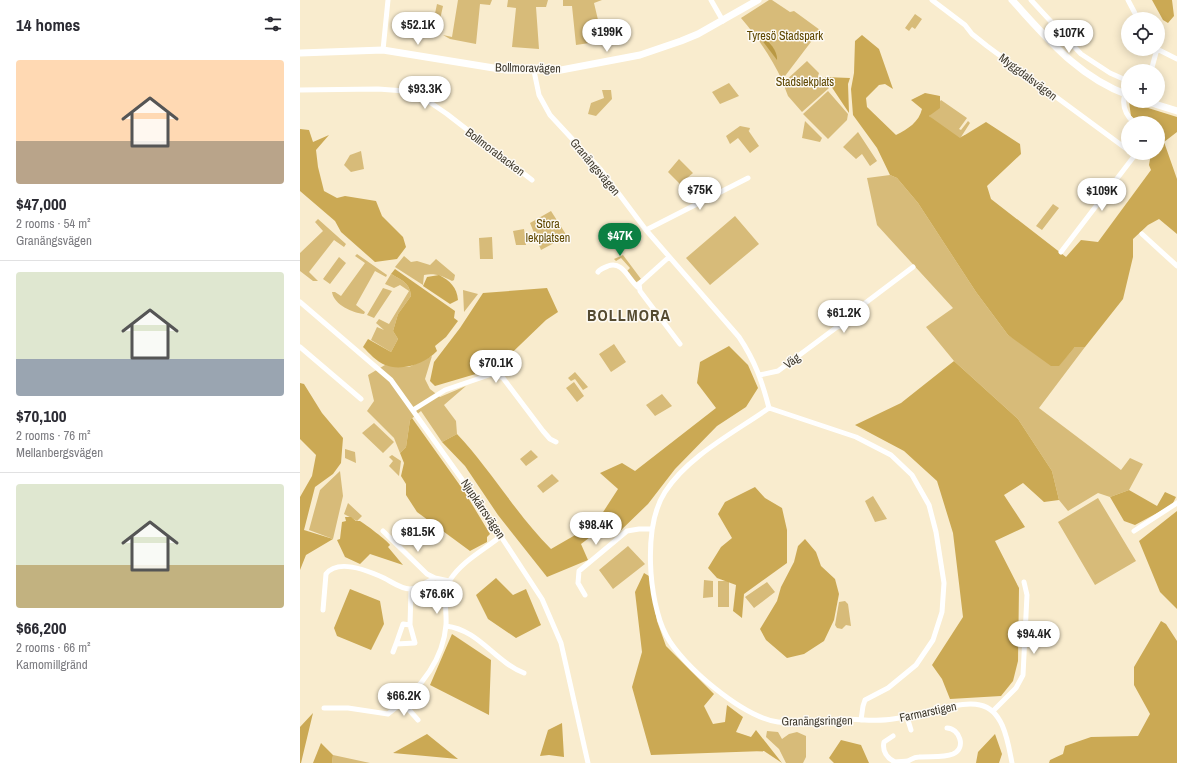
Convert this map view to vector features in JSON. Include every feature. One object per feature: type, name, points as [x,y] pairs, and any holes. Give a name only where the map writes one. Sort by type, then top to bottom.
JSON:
[{"type":"street","points":[[383,50],[388,0]]},
{"type":"street","points":[[711,0],[722,19]]},
{"type":"street","name":"Bollmoravägen","points":[[722,19],[748,0]]},
{"type":"street","name":"Bollmoravägen","points":[[300,53],[383,50],[506,70],[561,70],[640,55],[681,41],[758,0]]},
{"type":"street","name":"Myggdalsvägen","points":[[932,0],[965,25],[972,34],[987,46],[1121,145]]},
{"type":"street","points":[[1012,0],[1043,35],[1079,68],[1100,82],[1121,91]]},
{"type":"street","points":[[1031,0],[1081,54],[1110,73],[1121,78]]},
{"type":"street","points":[[1128,0],[1134,12]]},
{"type":"street","points":[[1043,35],[1054,24]]},
{"type":"street","points":[[1165,53],[1177,59]]},
{"type":"street","name":"Granängsvägen","points":[[534,71],[539,95],[546,110],[601,170],[646,230],[739,337],[752,356],[760,375],[769,408]]},
{"type":"street","name":"Bollmorabacken","points":[[300,90],[378,88],[404,91],[428,101],[447,114],[532,180]]},
{"type":"street","points":[[1165,107],[1177,111]]},
{"type":"street","points":[[1061,252],[1129,160]]},
{"type":"street","points":[[646,230],[748,178]]},
{"type":"street","points":[[1142,234],[1177,266]]},
{"type":"street","points":[[639,288],[639,284],[669,257]]},
{"type":"street","points":[[598,272],[612,265],[616,264],[620,266],[639,288],[680,344]]},
{"type":"street","name":"Väg","points":[[760,375],[778,371],[836,327],[844,325],[848,316],[913,267]]},
{"type":"street","name":"Njupkärrsvägen","points":[[300,302],[381,370],[404,396],[542,598],[561,644],[588,763]]},
{"type":"street","points":[[300,347],[361,399]]},
{"type":"street","points":[[413,410],[445,390],[492,374],[499,375],[503,378],[543,431],[550,439],[556,442]]},
{"type":"street","name":"Granängsringen","points":[[769,408],[856,437],[891,454],[912,475],[929,505],[936,532],[944,583],[942,612],[940,619],[933,640],[916,665],[888,688],[865,700],[862,706],[861,720],[846,719],[801,723],[778,722],[760,717],[747,711],[724,696],[683,658],[666,635],[656,606],[651,556],[652,529],[661,500],[682,471],[702,454],[769,408]]},
{"type":"street","points":[[1134,531],[1176,505]]},
{"type":"street","points":[[585,595],[578,583],[580,571],[627,531],[652,529]]},
{"type":"street","points":[[383,531],[427,574],[435,578],[449,581]]},
{"type":"street","points":[[324,708],[348,708],[388,714],[403,703],[420,686],[438,655],[446,626],[446,595],[449,581],[458,570],[501,536]]},
{"type":"street","points":[[323,610],[326,574],[335,567],[347,567],[371,573],[403,588],[411,590],[435,578]]},
{"type":"street","points":[[1012,763],[1008,737],[993,711],[1016,688],[1023,676],[1027,595],[1024,582]]},
{"type":"street","points":[[396,644],[415,643],[410,624],[411,590]]},
{"type":"street","points":[[393,652],[403,624],[410,624]]},
{"type":"street","points":[[446,626],[458,627],[470,633],[508,665],[524,673]]},
{"type":"street","points":[[403,703],[418,720]]},
{"type":"street","name":"Farmarstigen","points":[[861,720],[880,722],[968,704],[980,705],[993,711]]},
{"type":"street","points":[[907,717],[911,730]]},
{"type":"street","points":[[893,736],[884,742],[883,745],[886,755],[895,762],[920,756],[946,756],[955,753],[960,748],[961,743],[956,730],[947,728]]},
{"type":"green space","points":[[458,0],[492,0],[490,5],[480,4],[476,44],[450,39],[443,35],[452,37]]},
{"type":"green space","points":[[508,0],[548,0],[546,7],[536,7],[539,49],[512,47],[516,8],[507,7]]},
{"type":"green space","points":[[563,0],[602,0],[594,3],[603,41],[576,45],[572,6],[563,6]]},
{"type":"green space","name":"Tyresö Stadspark","points":[[769,0],[772,0],[790,12],[794,11],[820,30],[782,80],[764,48],[741,18]]},
{"type":"green space","points":[[437,4],[443,6],[439,24],[433,23]]},
{"type":"green space","points":[[915,14],[922,19],[915,29],[912,27],[909,31],[905,28]]},
{"type":"green space","name":"Stadslekplats","points":[[807,61],[819,73],[818,76],[829,88],[802,112],[788,96],[783,83]]},
{"type":"green space","points":[[729,83],[739,96],[720,104],[712,92]]},
{"type":"green space","points":[[602,90],[611,90],[612,99],[596,116],[588,114],[591,103],[604,98]]},
{"type":"green space","points":[[828,91],[848,114],[847,120],[828,139],[803,114]]},
{"type":"green space","points":[[941,100],[967,118],[959,129],[961,130],[968,121],[970,123],[961,137],[965,135],[967,157],[929,116]]},
{"type":"green space","points":[[805,121],[822,138],[820,142],[802,138]]},
{"type":"green space","points":[[740,126],[750,128],[749,131],[748,130],[759,146],[750,153],[738,138],[730,144],[726,136]]},
{"type":"green space","points":[[858,132],[877,161],[870,166],[862,154],[856,159],[843,147]]},
{"type":"green space","points":[[361,151],[364,169],[351,172],[344,165],[350,155]]},
{"type":"green space","points":[[679,159],[693,173],[680,184],[668,172]]},
{"type":"green space","points":[[890,175],[897,178],[918,203],[976,292],[1008,335],[1059,365],[1075,347],[1085,347],[1039,408],[1121,470],[1130,458],[1143,464],[1129,490],[1110,497],[1098,493],[1068,511],[1059,500],[1052,471],[1018,419],[954,361],[926,327],[953,308],[877,225],[867,178]]},
{"type":"green space","points":[[1053,204],[1059,208],[1042,230],[1036,226]]},
{"type":"green space","name":"Stora lekplatsen","points":[[551,211],[567,236],[541,250],[530,223]]},
{"type":"green space","points":[[735,216],[759,244],[710,285],[686,258]]},
{"type":"green space","points":[[318,219],[346,244],[344,247],[334,240],[309,272],[318,281],[313,281],[300,271],[300,253],[323,231],[315,222]]},
{"type":"green space","points":[[524,229],[526,245],[516,245],[513,231]]},
{"type":"green space","points":[[492,237],[493,259],[480,259],[479,238]]},
{"type":"green space","points":[[357,254],[387,275],[386,277],[375,271],[356,305],[365,312],[364,314],[345,308],[336,301],[332,292],[335,292],[341,296],[365,263],[355,256]]},
{"type":"green space","points":[[623,255],[641,279],[635,283],[627,271],[630,268],[621,258],[616,261],[614,259]]},
{"type":"green space","points":[[404,256],[411,262],[417,261],[430,265],[436,259],[455,275],[454,280],[452,281],[442,276],[428,274],[424,275],[423,285],[395,267]]},
{"type":"green space","points":[[339,257],[346,263],[330,284],[323,279]]},
{"type":"green space","points":[[391,274],[402,280],[407,285],[411,296],[398,314],[393,331],[398,339],[391,352],[371,340],[377,327],[384,330],[376,323],[379,319],[389,324],[409,291],[400,285],[394,288],[385,284]]},
{"type":"green space","points":[[383,288],[392,291],[374,318],[367,315]]},
{"type":"green space","points":[[463,290],[478,294],[464,312]]},
{"type":"green space","points":[[614,344],[626,362],[611,372],[599,354]]},
{"type":"green space","points":[[432,356],[425,379],[430,389],[440,397],[466,386],[444,405],[456,421],[457,434],[442,442],[421,411],[410,420],[406,447],[400,453],[394,438],[367,411],[374,401],[368,375],[385,365],[409,367]]},
{"type":"green space","points":[[575,372],[588,387],[583,390],[575,379],[571,381],[568,378]]},
{"type":"green space","points":[[574,382],[584,396],[577,402],[566,388]]},
{"type":"green space","points":[[662,394],[672,406],[655,416],[646,405]]},
{"type":"green space","points":[[374,423],[394,442],[383,453],[362,433]]},
{"type":"green space","points":[[345,449],[355,452],[356,463],[345,458]]},
{"type":"green space","points":[[531,450],[538,457],[526,466],[520,459]]},
{"type":"green space","points":[[392,455],[401,461],[399,476],[389,466],[393,461],[389,457]]},
{"type":"green space","points":[[340,471],[343,496],[333,539],[309,530],[320,490]]},
{"type":"green space","points":[[552,474],[559,481],[543,493],[537,486]]},
{"type":"green space","points":[[873,496],[887,519],[875,522],[865,501]]},
{"type":"green space","points":[[1098,498],[1136,561],[1095,585],[1058,522]]},
{"type":"green space","points":[[348,503],[362,516],[357,521],[344,514]]},
{"type":"green space","points":[[628,546],[645,564],[613,589],[599,570]]},
{"type":"green space","points":[[704,580],[713,581],[713,597],[703,598]]},
{"type":"green space","points":[[718,581],[729,581],[729,607],[718,607]]},
{"type":"green space","points":[[767,582],[775,592],[754,608],[745,597]]},
{"type":"green space","points":[[845,601],[848,604],[851,626],[846,625],[842,629],[837,628],[835,625],[839,602]]},
{"type":"green space","points":[[767,731],[778,732],[782,739],[789,734],[797,732],[806,736],[806,757],[803,763],[786,763],[779,749],[766,737]]},
{"type":"green space","points":[[333,755],[370,763],[332,763]]},
{"type":"shaded area","points":[[1152,0],[1172,0],[1174,16],[1168,23],[1165,21],[1165,12],[1159,12]]},
{"type":"shaded area","points":[[758,35],[771,44],[776,52],[777,60]]},
{"type":"shaded area","points":[[862,35],[879,49],[893,89],[885,84],[879,85],[866,98],[867,107],[896,135],[912,125],[921,114],[922,109],[911,100],[925,93],[940,96],[940,108],[929,116],[960,138],[986,122],[1020,144],[1021,154],[987,186],[991,199],[1066,257],[1081,240],[1098,242],[1151,170],[1149,165],[1150,160],[1165,160],[1165,145],[1177,179],[1177,234],[1159,219],[1148,225],[1133,239],[1133,257],[1123,299],[1085,347],[1075,347],[1059,366],[1051,366],[1008,335],[976,292],[918,203],[897,178],[890,175],[877,148],[853,115],[851,89],[854,73],[855,41]]},
{"type":"shaded area","points":[[825,77],[850,78],[848,84],[849,113]]},
{"type":"shaded area","points":[[1130,108],[1148,108],[1177,117],[1177,132],[1165,141],[1165,116],[1131,116]]},
{"type":"shaded area","points":[[300,129],[309,130],[313,142],[329,135],[316,150],[318,167],[324,191],[337,198],[345,196],[376,201],[382,216],[403,237],[406,247],[397,259],[375,262],[341,232],[335,221],[300,191]]},
{"type":"shaded area","points":[[395,269],[455,311],[454,318],[458,321],[446,337],[435,346],[437,351],[420,363],[406,367],[392,367],[382,364],[363,347],[368,339],[391,352],[398,339],[393,331],[398,314],[411,296],[407,285],[402,280],[391,274]]},
{"type":"shaded area","points":[[439,275],[452,285],[456,291],[458,300],[450,304],[423,286],[427,277]]},
{"type":"shaded area","points":[[547,288],[558,312],[546,320],[496,368],[435,386],[430,381],[434,362],[460,328],[483,293]]},
{"type":"shaded area","points":[[729,346],[748,365],[758,388],[746,407],[717,426],[675,469],[648,504],[617,534],[602,528],[581,544],[588,560],[547,577],[498,515],[465,466],[442,442],[457,434],[481,462],[526,521],[551,549],[596,523],[618,489],[600,473],[622,463],[635,471],[716,408],[697,383],[700,362]]},
{"type":"shaded area","points":[[954,361],[1018,419],[1052,471],[1059,500],[1044,502],[1023,483],[1004,495],[1025,527],[995,541],[1019,588],[1018,661],[1013,681],[1001,696],[950,699],[942,679],[932,665],[963,617],[953,533],[937,481],[904,451],[855,425],[901,403]]},
{"type":"shaded area","points":[[300,383],[304,384],[322,413],[343,438],[341,463],[333,474],[315,487],[304,530],[333,539],[306,555],[300,570],[300,497],[312,476],[316,455],[300,439]]},
{"type":"shaded area","points":[[412,418],[464,491],[490,534],[487,537],[487,542],[470,551],[417,512],[406,495],[406,484],[401,476],[404,463],[400,453],[406,447],[410,420]]},
{"type":"shaded area","points":[[755,487],[765,498],[782,508],[787,530],[787,563],[744,594],[742,618],[733,611],[736,585],[717,578],[708,568],[721,547],[732,538],[718,514],[725,502]]},
{"type":"shaded area","points":[[1129,490],[1157,506],[1165,492],[1176,497],[1172,505],[1135,525],[1124,521],[1110,497]]},
{"type":"shaded area","points":[[1177,511],[1177,609],[1160,592],[1139,541]]},
{"type":"shaded area","points":[[345,517],[351,517],[356,521],[360,521],[381,536],[390,545],[388,547],[403,565],[370,554],[360,564],[345,557],[337,540],[340,539],[342,522],[346,521]]},
{"type":"shaded area","points":[[805,539],[816,552],[821,566],[835,579],[839,594],[834,620],[824,641],[804,654],[787,658],[766,640],[760,629],[777,601],[781,587],[794,562],[798,546]]},
{"type":"shaded area","points":[[644,573],[649,576],[657,621],[666,646],[714,694],[704,706],[713,724],[725,722],[727,705],[743,717],[736,732],[751,737],[756,730],[782,763],[764,751],[651,755],[632,687],[642,652],[635,592]]},
{"type":"shaded area","points":[[496,578],[513,595],[526,589],[541,625],[516,638],[488,619],[476,595]]},
{"type":"shaded area","points":[[350,589],[380,601],[384,624],[371,650],[337,636],[334,628]]},
{"type":"shaded area","points":[[1161,621],[1166,624],[1177,641],[1177,763],[1049,763],[1050,760],[1063,754],[1065,746],[1091,737],[1138,736],[1150,714],[1134,685],[1134,667]]},
{"type":"shaded area","points":[[452,634],[491,660],[489,715],[430,685]]},
{"type":"shaded area","points":[[313,713],[301,763],[300,763],[300,727]]},
{"type":"shaded area","points":[[562,723],[564,757],[549,755],[540,756],[548,730]]},
{"type":"shaded area","points":[[427,734],[458,759],[393,753]]},
{"type":"shaded area","points":[[995,734],[1002,754],[999,763],[976,763],[978,752]]},
{"type":"shaded area","points":[[841,740],[861,745],[869,763],[834,763],[829,758]]},
{"type":"shaded area","points":[[321,743],[333,755],[332,763],[313,763]]},
{"type":"district","name":"BOLLMORA","points":[[629,315]]}]
